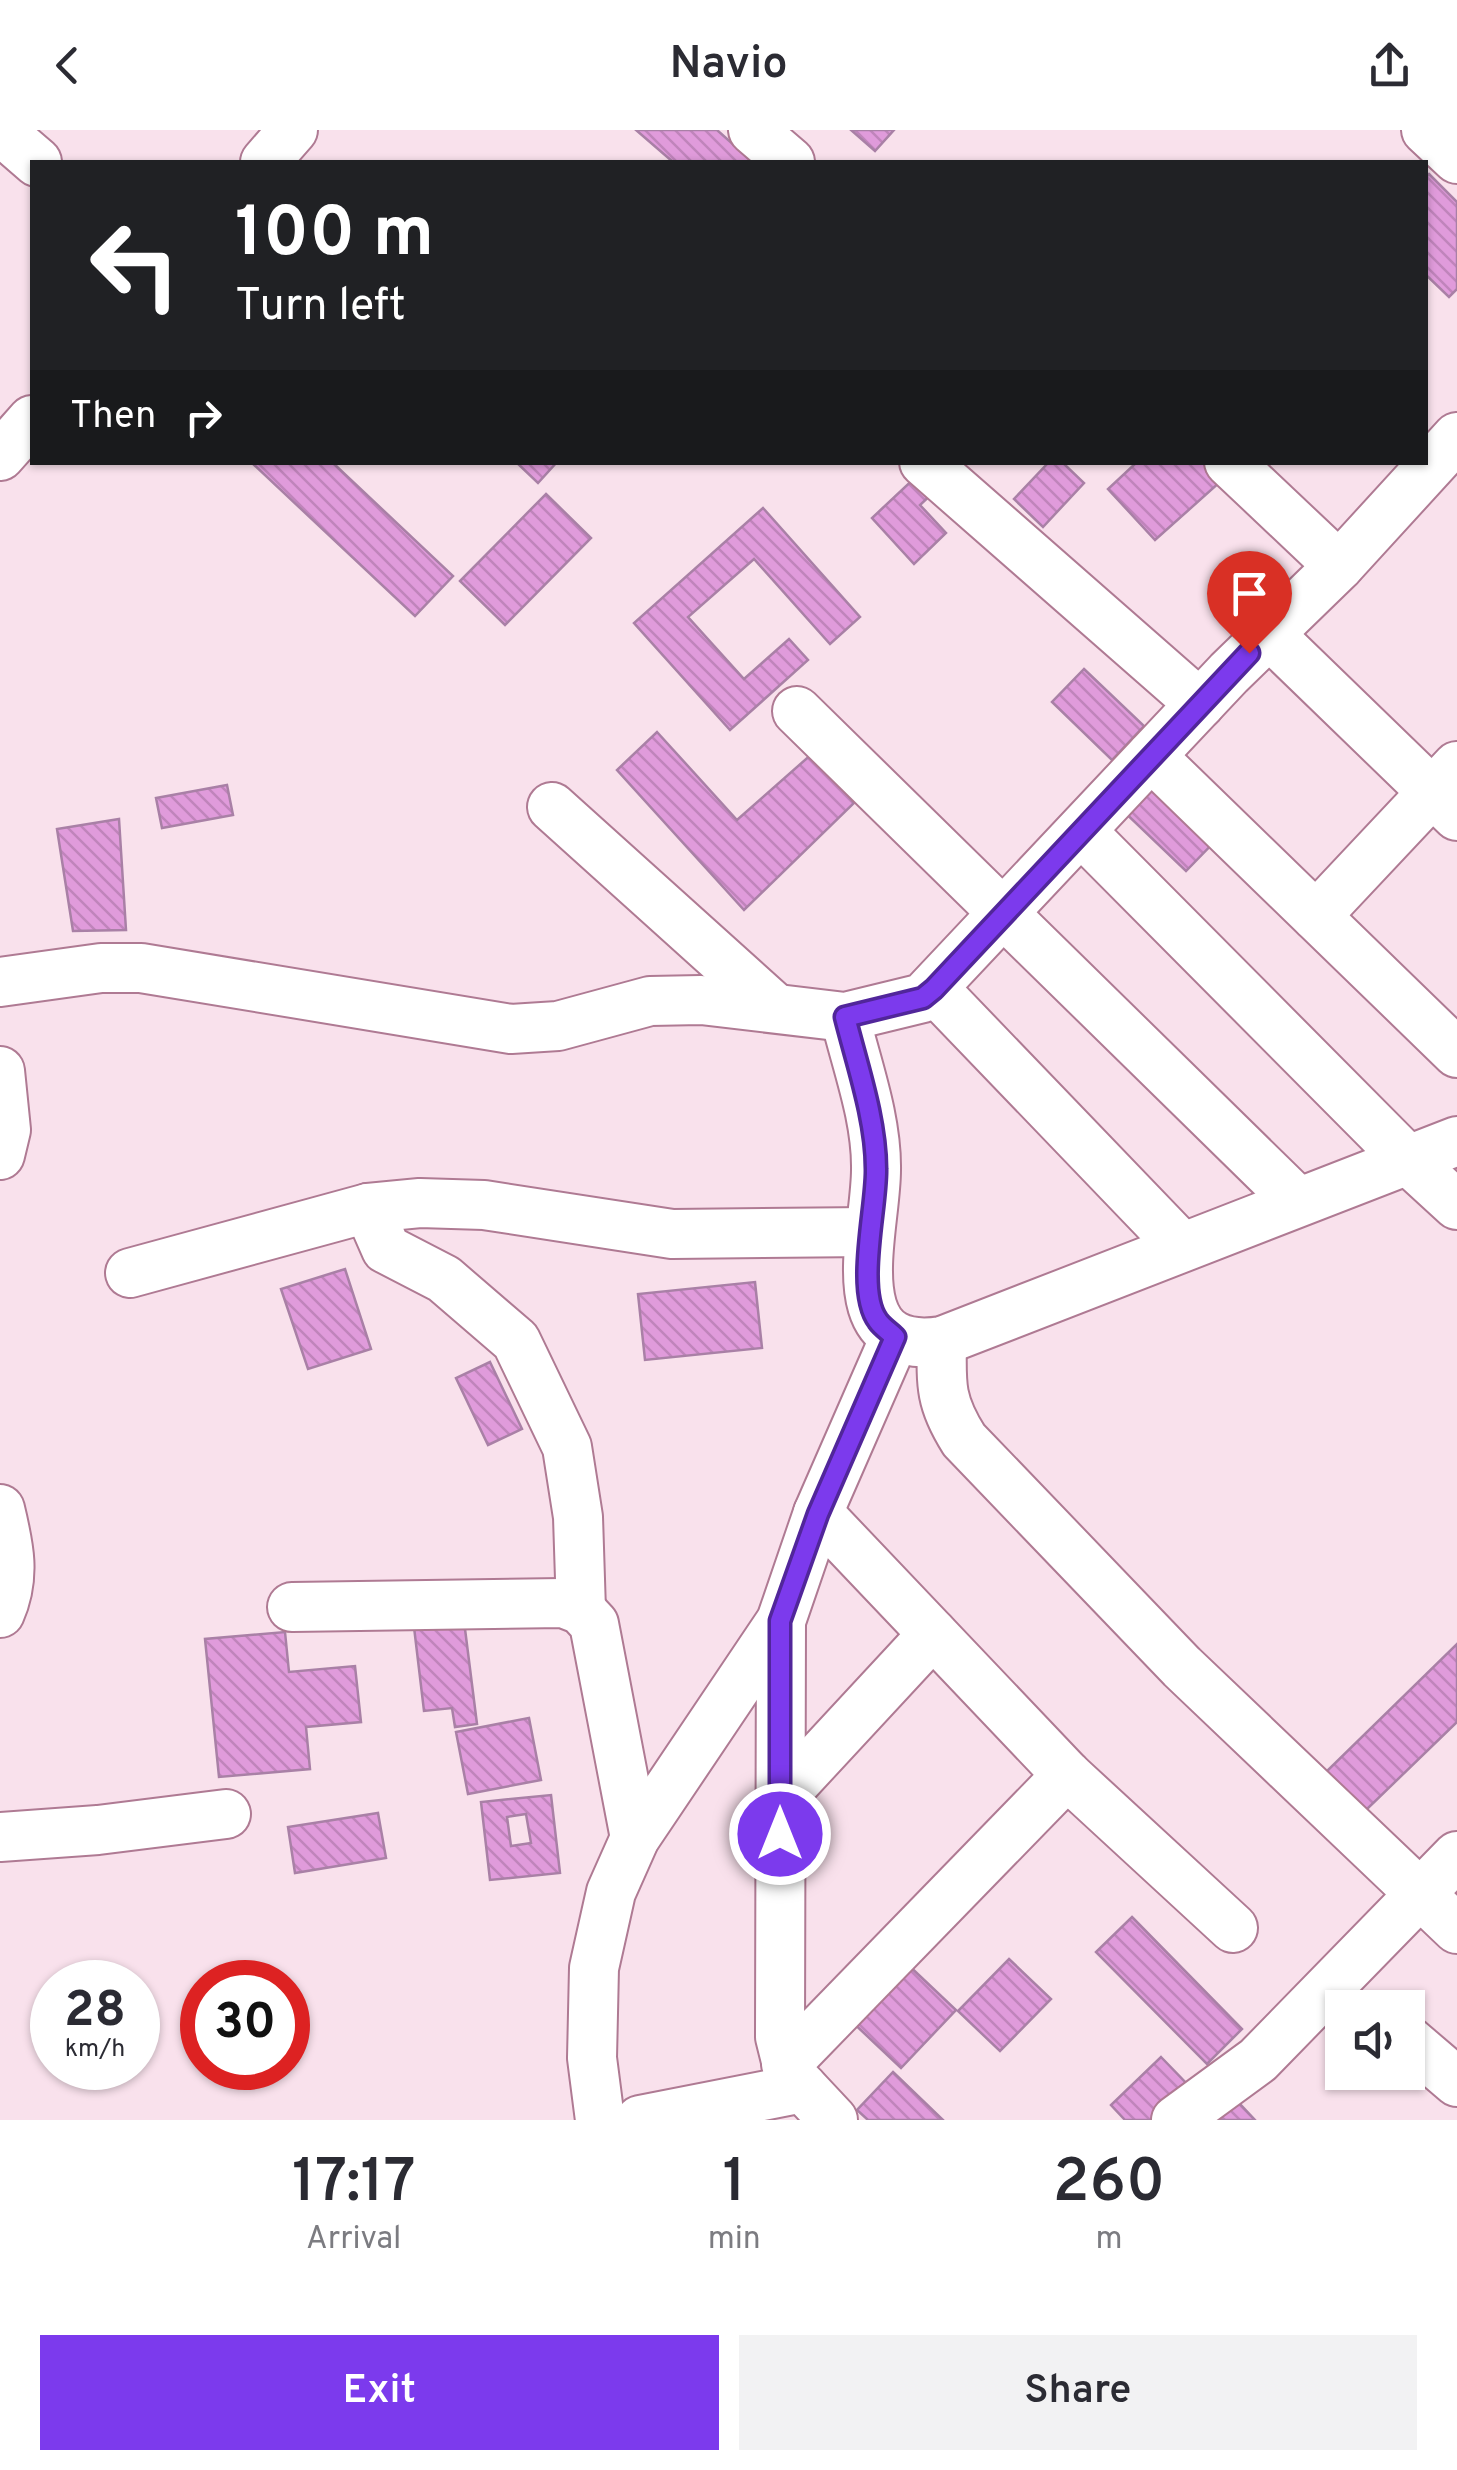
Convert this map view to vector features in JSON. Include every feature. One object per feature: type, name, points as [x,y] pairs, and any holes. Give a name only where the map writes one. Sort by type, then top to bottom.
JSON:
[{"type":"street","points":[[0,130],[35,160]]},
{"type":"street","points":[[267,160],[293,130]]},
{"type":"street","points":[[753,130],[788,160]]},
{"type":"street","points":[[1426,130],[1457,159]]},
{"type":"street","points":[[0,456],[30,422]]},
{"type":"street","points":[[0,982],[101,968],[141,968],[511,1029],[558,1026],[650,1000],[701,1000],[845,1017],[923,998],[1457,438]]},
{"type":"street","points":[[927,465],[1200,704]]},
{"type":"street","points":[[1233,465],[1339,566]]},
{"type":"street","points":[[1268,633],[1449,792],[1316,916]]},
{"type":"street","points":[[796,711],[1298,1202]]},
{"type":"street","points":[[1152,756],[1457,1052]]},
{"type":"street","points":[[552,806],[774,1008]]},
{"type":"street","points":[[1081,830],[1409,1161],[1457,1204]]},
{"type":"street","points":[[934,989],[1180,1246]]},
{"type":"street","points":[[845,1017],[868,1108],[876,1168],[869,1232],[868,1298],[876,1320],[895,1337],[924,1344],[942,1342],[1457,1141]]},
{"type":"street","points":[[0,1071],[6,1130],[0,1156]]},
{"type":"street","points":[[130,1273],[368,1208],[420,1203],[484,1205],[688,1234],[869,1232]]},
{"type":"street","points":[[368,1208],[386,1249],[444,1280],[516,1341],[567,1447],[578,1517],[582,1610]]},
{"type":"street","points":[[600,2120],[592,2058],[594,1968],[611,1892],[635,1838],[780,1621],[818,1514],[895,1337]]},
{"type":"street","points":[[942,1342],[941,1381],[946,1413],[964,1440],[1182,1667],[1457,1929]]},
{"type":"street","points":[[0,1509],[11,1558],[8,1594],[0,1613]]},
{"type":"street","points":[[818,1514],[1068,1775],[1232,1928]]},
{"type":"street","points":[[292,1608],[564,1603],[582,1610],[594,1624],[598,1638],[635,1838]]},
{"type":"street","points":[[780,1621],[780,2037],[807,2090]]},
{"type":"street","points":[[780,1799],[933,1634]]},
{"type":"street","points":[[640,2120],[807,2090],[1068,1775]]},
{"type":"street","points":[[0,1837],[226,1814]]},
{"type":"street","points":[[1176,2120],[1258,2060],[1457,1856]]},
{"type":"street","points":[[1425,2055],[1457,2082]]},
{"type":"building","points":[[636,130],[717,130],[751,160],[671,160]]},
{"type":"building","points":[[851,130],[894,130],[875,151]]},
{"type":"building","points":[[1428,175],[1457,202],[1457,289],[1449,297],[1428,277]]},
{"type":"building","points":[[254,465],[335,465],[453,576],[415,616]]},
{"type":"building","points":[[519,465],[554,465],[538,483]]},
{"type":"building","points":[[1046,465],[1065,465],[1084,483],[1043,527],[1014,499]]},
{"type":"building","points":[[1134,465],[1205,465],[1220,482],[1155,540],[1108,489]]},
{"type":"building","points":[[920,473],[936,490],[920,505],[946,533],[914,564],[872,518]]},
{"type":"building","points":[[546,494],[591,538],[505,625],[460,581]]},
{"type":"building","points":[[763,508],[860,617],[830,644],[754,559],[688,617],[744,679],[789,639],[808,660],[730,730],[634,623]]},
{"type":"building","points":[[1084,669],[1144,726],[1112,760],[1052,702]]},
{"type":"building","points":[[657,732],[737,820],[814,752],[854,803],[744,910],[617,770]]},
{"type":"building","points":[[1152,770],[1220,836],[1186,871],[1117,805]]},
{"type":"building","points":[[227,785],[233,815],[162,828],[156,798]]},
{"type":"building","points":[[119,819],[126,930],[73,931],[57,829]]},
{"type":"building","points":[[345,1269],[371,1349],[308,1369],[281,1289]]},
{"type":"building","points":[[755,1282],[762,1348],[645,1360],[638,1294]]},
{"type":"building","points":[[490,1362],[522,1429],[488,1445],[456,1378]]},
{"type":"building","points":[[464,1621],[477,1724],[455,1727],[452,1708],[424,1711],[414,1627]]},
{"type":"building","points":[[285,1632],[289,1672],[355,1666],[361,1722],[306,1727],[310,1769],[219,1777],[205,1639]]},
{"type":"building","points":[[1457,1644],[1457,1722],[1365,1811],[1327,1771]]},
{"type":"building","points":[[529,1718],[541,1780],[468,1794],[456,1732]]},
{"type":"building","points":[[551,1795],[560,1873],[490,1880],[481,1802]],"holes":[[[526,1814],[531,1843],[511,1846],[507,1817]]]},
{"type":"building","points":[[378,1813],[386,1858],[295,1873],[288,1827]]},
{"type":"building","points":[[1132,1917],[1242,2029],[1207,2064],[1096,1952]]},
{"type":"building","points":[[1009,1959],[1051,1999],[1000,2051],[958,2011]]},
{"type":"building","points":[[903,1960],[956,2010],[901,2068],[848,2018]]},
{"type":"building","points":[[1161,2057],[1189,2086],[1154,2120],[1125,2120],[1111,2105]]},
{"type":"building","points":[[893,2072],[943,2120],[868,2120],[857,2110]]},
{"type":"building","points":[[1225,2088],[1255,2120],[1192,2120]]},
{"type":"route","points":[[780,1834],[780,1621],[818,1514],[895,1337],[876,1320],[868,1298],[869,1232],[876,1168],[868,1108],[845,1017],[923,998],[934,989],[1249,653]]}]
